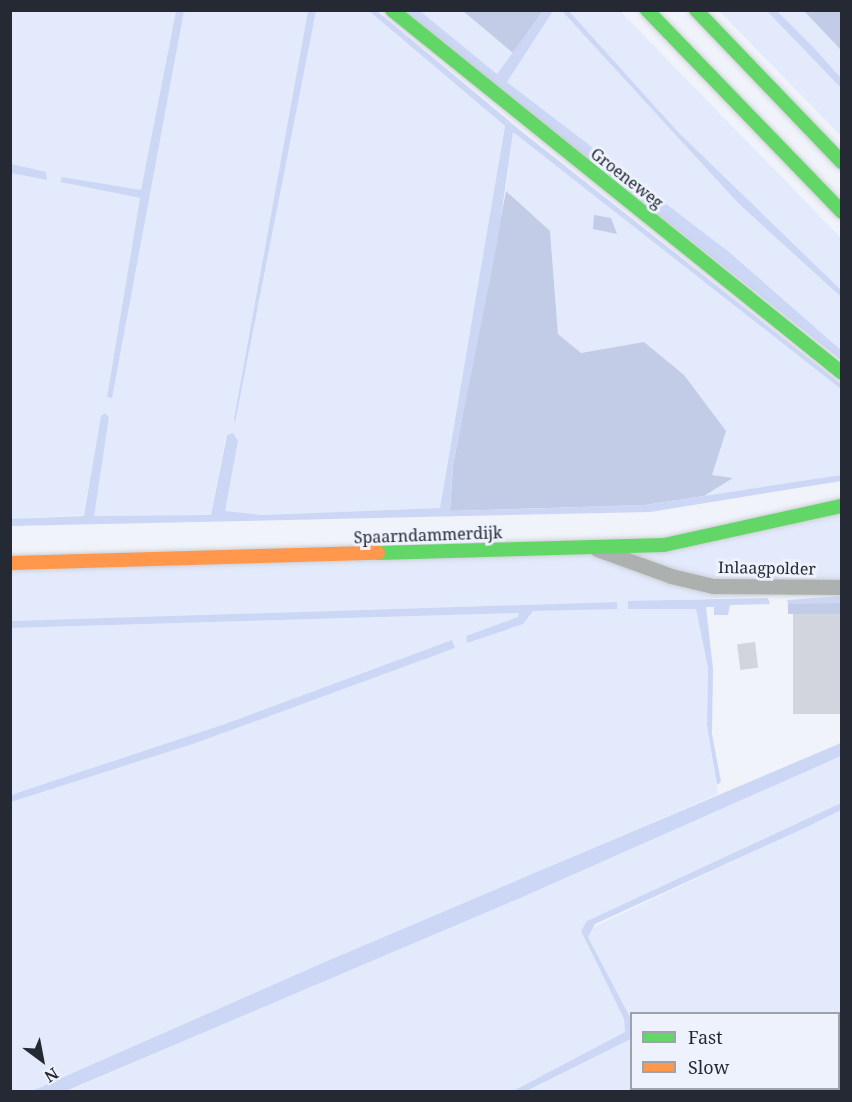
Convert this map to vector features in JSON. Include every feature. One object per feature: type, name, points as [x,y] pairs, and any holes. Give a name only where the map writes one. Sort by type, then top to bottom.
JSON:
[{"type":"main road","name":"Groeneweg","points":[[392,10],[842,374]]},
{"type":"main road","points":[[647,10],[842,212]]},
{"type":"main road","points":[[696,10],[842,162]]},
{"type":"main road","name":"Spaarndammerdijk","points":[[10,563],[682,543],[842,506]]},
{"type":"street","name":"Inlaagpolder","points":[[591,547],[656,572],[713,586],[842,587]]},
{"type":"shaded area","points":[[10,11],[176,11],[141,191],[62,177],[60,182],[140,198],[107,397],[111,398],[184,11],[308,11],[235,423],[316,11],[369,11],[505,126],[440,508],[262,515],[224,511],[238,442],[226,435],[211,515],[93,516],[109,417],[105,413],[86,515],[11,519]]},
{"type":"shaded area","points":[[176,11],[184,11],[112,398],[107,397],[140,198],[60,182],[62,177],[141,190]]},
{"type":"shaded area","points":[[308,11],[316,11],[235,423],[234,419]]},
{"type":"shaded area","points":[[369,11],[377,11],[521,131],[841,384],[841,389],[513,132],[498,239],[453,465],[450,511],[645,505],[841,475],[841,481],[650,512],[11,526],[10,519],[84,516],[101,416],[105,413],[109,417],[94,516],[211,515],[227,435],[233,433],[238,441],[225,511],[262,515],[440,508],[505,126]]},
{"type":"shaded area","points":[[402,11],[420,11],[497,74],[543,11],[553,11],[507,82],[729,252],[841,350],[841,360]]},
{"type":"shaded area","points":[[420,11],[463,11],[513,53],[497,74]]},
{"type":"shaded area","points":[[463,11],[543,11],[513,53]]},
{"type":"shaded area","points":[[553,11],[562,11],[738,203],[841,297],[841,350],[729,252],[507,82]]},
{"type":"shaded area","points":[[562,11],[569,11],[678,132],[841,290],[841,297],[738,203]]},
{"type":"shaded area","points":[[569,11],[620,11],[841,238],[841,290],[678,132]]},
{"type":"shaded area","points":[[719,11],[768,11],[841,88],[841,136]]},
{"type":"shaded area","points":[[767,11],[777,11],[813,47],[841,78],[841,88]]},
{"type":"shaded area","points":[[777,11],[804,11],[841,50],[841,78]]},
{"type":"shaded area","points":[[804,11],[841,11],[841,50]]},
{"type":"shaded area","points":[[513,131],[841,389],[841,475],[704,496],[732,479],[712,475],[644,342],[581,353],[558,334],[550,231],[506,191]]},
{"type":"shaded area","points":[[11,164],[46,172],[47,180],[11,173]]},
{"type":"shaded area","points":[[506,191],[550,231],[558,334],[581,353],[644,342],[684,375],[726,431],[712,475],[733,478],[704,496],[645,505],[450,511],[453,465]]},
{"type":"shaded area","points":[[594,215],[611,218],[617,234],[593,229]]},
{"type":"shaded area","points":[[841,513],[841,582],[702,580],[616,552]]},
{"type":"shaded area","points":[[589,552],[731,594],[767,596],[628,602],[696,609],[708,668],[707,726],[718,794],[32,1091],[11,1091],[11,802],[193,744],[455,647],[452,640],[225,724],[11,796],[11,628],[519,613],[518,617],[466,636],[467,643],[533,611],[617,608],[617,602],[11,621],[11,570]]},
{"type":"shaded area","points":[[841,596],[841,603],[788,604],[787,600]]},
{"type":"shaded area","points":[[768,598],[770,604],[730,605],[728,615],[714,615],[714,607],[706,607],[713,669],[712,734],[721,782],[717,785],[707,726],[708,668],[696,609],[628,609],[628,601]]},
{"type":"shaded area","points":[[617,602],[617,609],[533,611],[523,624],[467,643],[466,636],[518,617],[519,613],[10,628],[11,621]]},
{"type":"shaded area","points":[[788,603],[841,603],[841,614],[788,614]]},
{"type":"shaded area","points":[[452,640],[455,648],[193,744],[11,802],[11,796],[17,793],[225,724]]},
{"type":"shaded area","points":[[841,743],[841,756],[520,898],[66,1091],[32,1091],[325,962]]},
{"type":"shaded area","points":[[841,756],[841,803],[587,921],[581,931],[624,1019],[625,1032],[513,1091],[66,1092]]},
{"type":"shaded area","points":[[841,803],[841,810],[809,826],[595,924],[588,937],[630,1017],[630,1040],[527,1091],[513,1091],[625,1032],[624,1019],[581,931],[587,921]]},
{"type":"shaded area","points":[[841,810],[841,1080],[840,1012],[630,1012],[630,1017],[588,937],[588,930]]},
{"type":"shaded area","points":[[630,1040],[630,1090],[740,1091],[527,1092]]},
{"type":"shaded area","points":[[771,1090],[824,1090],[821,1092]]},
{"type":"building","points":[[793,614],[842,614],[842,714],[793,714]]},
{"type":"building","points":[[755,642],[758,668],[740,670],[737,644]]},
{"type":"traffic: fast","points":[[392,10],[842,373]]},
{"type":"traffic: fast","points":[[647,10],[842,212]]},
{"type":"traffic: fast","points":[[696,10],[842,162]]},
{"type":"traffic: fast","points":[[378,553],[664,545],[842,506]]},
{"type":"traffic: slow","points":[[10,563],[378,553]]}]
